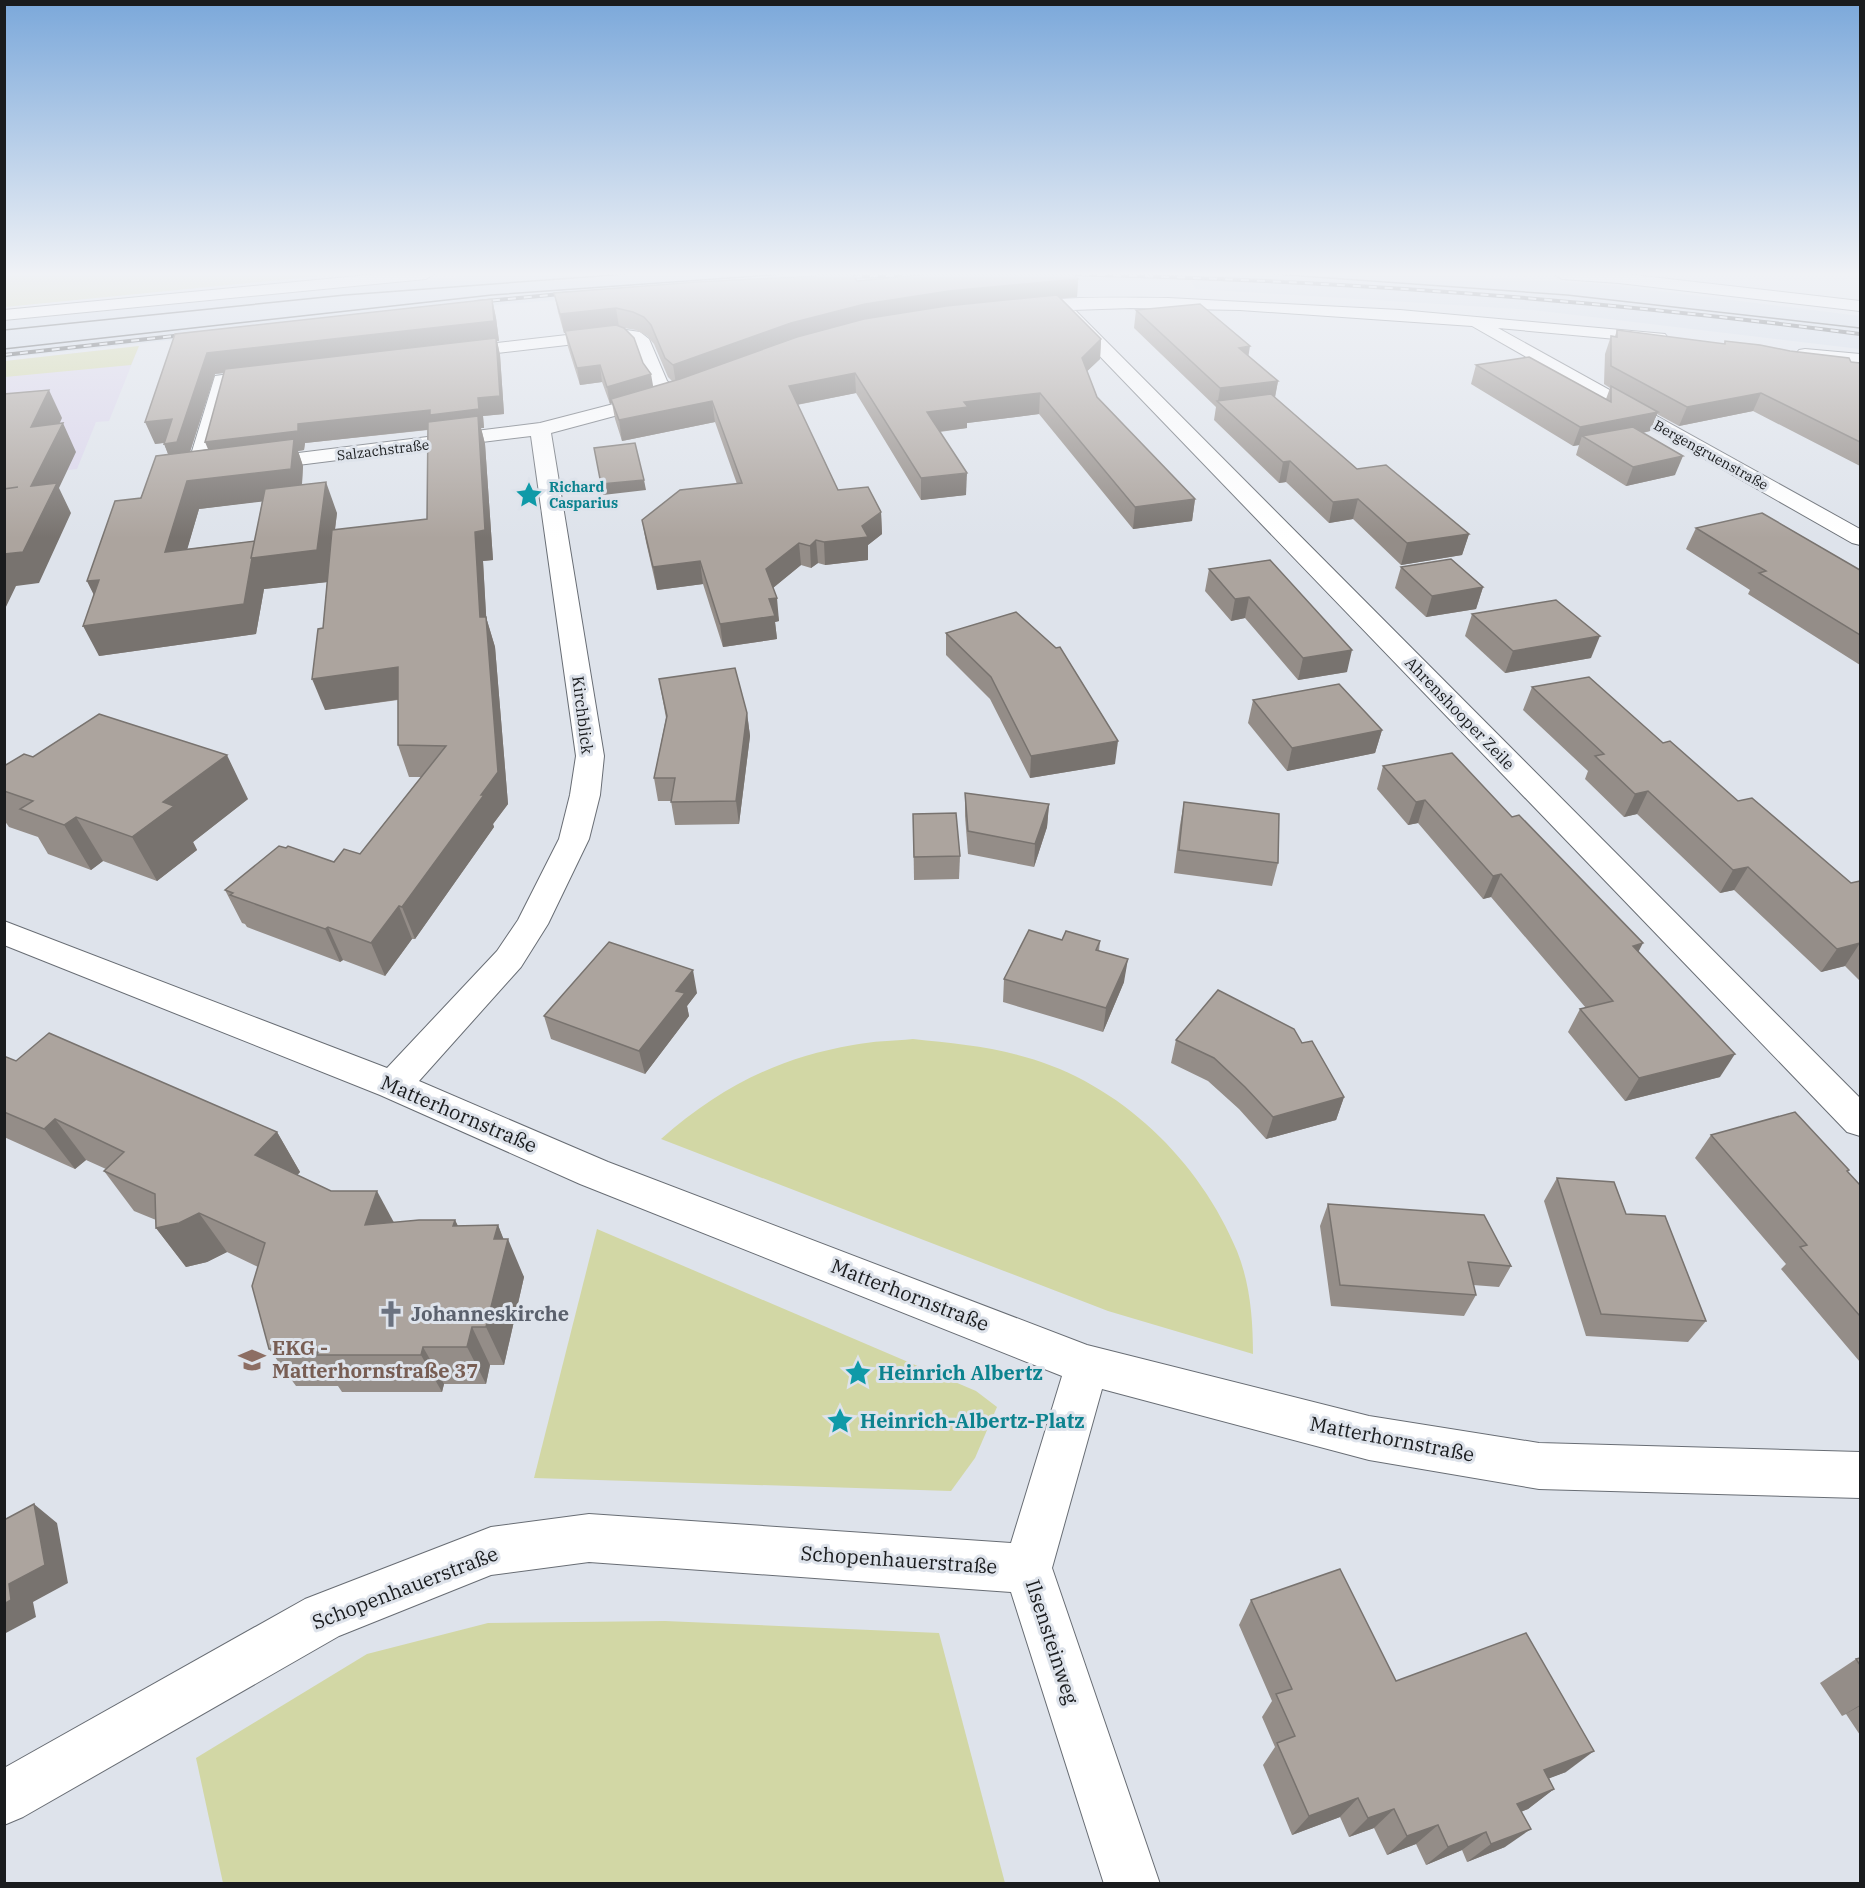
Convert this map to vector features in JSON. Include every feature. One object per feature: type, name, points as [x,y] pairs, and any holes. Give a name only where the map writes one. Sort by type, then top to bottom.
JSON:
[{"type":"street","points":[[650,362],[659,384],[672,394]]},
{"type":"street","name":"Ahrenshooper Zeile","points":[[1116,362],[1860,1120]]},
{"type":"street","name":"Bergengruenstraße","points":[[1546,362],[1860,538]]},
{"type":"street","name":"Salzachstraße","points":[[280,373],[222,380],[188,472],[470,440],[540,429],[606,414],[693,387]]},
{"type":"street","name":"Kirchblick","points":[[393,1085],[509,959],[532,924],[574,839],[585,795],[590,756],[569,604],[540,429]]},
{"type":"street","name":"Matterhornstraße","points":[[4,932],[393,1085],[594,1173],[1087,1365],[1369,1438],[1539,1466],[1860,1475]]},
{"type":"street","name":"Ilsensteinweg","points":[[1087,1365],[1028,1568],[1132,1884]]},
{"type":"street","name":"Schopenhauerstraße","points":[[4,1798],[323,1617],[491,1551],[590,1538],[1028,1568]]},
{"type":"shaded area","points":[[4,362],[133,362],[109,421],[96,422],[77,469],[5,477]]},
{"type":"green space","points":[[5,362],[132,362],[131,365],[5,377]]},
{"type":"green space","points":[[913,1039],[997,1050],[1060,1069],[1124,1106],[1153,1130],[1202,1186],[1237,1251],[1250,1301],[1253,1354],[1108,1311],[661,1139],[727,1090],[774,1067],[799,1058],[853,1045]]},
{"type":"green space","points":[[597,1229],[976,1391],[997,1407],[975,1458],[951,1491],[534,1478]]},
{"type":"green space","points":[[665,1621],[939,1633],[1005,1883],[223,1883],[196,1758],[367,1654],[488,1623]]},
{"type":"building","points":[[165,362],[204,362],[177,442],[164,444],[172,419],[145,422]]},
{"type":"building","points":[[285,362],[498,362],[500,396],[478,398],[479,409],[430,415],[430,410],[298,424],[298,431],[205,442],[225,369]]},
{"type":"building","points":[[575,362],[643,362],[651,374],[607,387],[600,365],[577,368]]},
{"type":"building","points":[[727,362],[1084,362],[1097,397],[1195,499],[1135,507],[1040,393],[964,402],[968,407],[927,412],[967,473],[921,478],[855,373],[789,386],[838,490],[868,487],[881,512],[862,526],[868,537],[824,542],[816,540],[810,546],[799,543],[766,569],[777,598],[769,599],[775,616],[720,624],[700,561],[653,567],[642,520],[680,490],[742,483],[712,401],[619,420],[611,399],[680,379]]},
{"type":"building","points":[[1192,362],[1256,362],[1278,381],[1220,388]]},
{"type":"building","points":[[1495,362],[1538,362],[1611,402],[1611,386],[1658,412],[1580,427],[1476,365]]},
{"type":"building","points":[[1611,362],[1860,363],[1860,442],[1761,393],[1687,407],[1611,366]]},
{"type":"building","points":[[49,390],[31,427],[63,423],[31,486],[57,483],[23,552],[4,554],[4,394]]},
{"type":"building","points":[[1271,394],[1357,469],[1386,465],[1469,534],[1407,543],[1358,499],[1333,502],[1290,461],[1283,462],[1217,401]]},
{"type":"building","points":[[478,416],[485,530],[475,532],[480,617],[486,617],[498,772],[481,795],[484,795],[402,907],[399,906],[371,943],[230,895],[233,893],[225,890],[279,846],[286,848],[288,846],[334,862],[344,849],[360,854],[446,746],[398,745],[398,667],[312,679],[318,629],[323,628],[332,530],[427,519],[428,422]]},
{"type":"building","points":[[1633,427],[1683,456],[1633,467],[1582,436]]},
{"type":"building","points":[[294,439],[291,469],[187,481],[165,552],[255,541],[244,604],[83,626],[99,580],[87,581],[115,501],[141,498],[156,456]]},
{"type":"building","points":[[635,443],[644,480],[601,484],[594,448]]},
{"type":"building","points":[[326,482],[317,550],[251,558],[265,489]]},
{"type":"building","points":[[1762,513],[1860,570],[1860,635],[1759,573],[1766,571],[1696,528]]},
{"type":"building","points":[[1451,559],[1483,587],[1432,596],[1401,567]]},
{"type":"building","points":[[1270,560],[1352,650],[1303,658],[1249,597],[1235,599],[1209,569]]},
{"type":"building","points":[[1556,600],[1600,636],[1513,651],[1472,614]]},
{"type":"building","points":[[1016,612],[1056,648],[1060,647],[1118,741],[1031,756],[991,677],[946,633]]},
{"type":"building","points":[[735,668],[747,713],[736,801],[671,802],[675,778],[654,778],[667,716],[659,679]]},
{"type":"building","points":[[1589,677],[1663,743],[1670,741],[1738,801],[1752,798],[1851,883],[1860,881],[1860,943],[1837,949],[1748,867],[1733,870],[1648,791],[1635,794],[1595,756],[1604,754],[1532,687]]},
{"type":"building","points":[[1339,684],[1382,730],[1292,748],[1253,700]]},
{"type":"building","points":[[99,714],[227,755],[163,802],[174,806],[132,837],[76,817],[64,825],[20,809],[33,801],[4,791],[4,766],[24,754],[33,757]]},
{"type":"building","points":[[1452,753],[1512,817],[1519,815],[1643,943],[1633,946],[1735,1054],[1639,1078],[1580,1009],[1613,1001],[1501,874],[1493,876],[1425,800],[1416,802],[1383,766]]},
{"type":"building","points":[[965,793],[1049,804],[1035,844],[968,831]]},
{"type":"building","points":[[1184,802],[1279,814],[1278,863],[1179,850]]},
{"type":"building","points":[[956,813],[960,856],[914,857],[913,814]]},
{"type":"building","points":[[1029,930],[1062,940],[1066,931],[1100,941],[1096,950],[1128,959],[1106,1008],[1004,979]]},
{"type":"building","points":[[609,942],[693,970],[676,991],[685,993],[639,1051],[544,1016]]},
{"type":"building","points":[[1218,990],[1294,1029],[1302,1043],[1312,1041],[1344,1097],[1273,1117],[1214,1058],[1176,1040]]},
{"type":"building","points":[[49,1033],[277,1132],[255,1155],[331,1191],[377,1191],[365,1225],[419,1220],[455,1220],[453,1226],[498,1225],[494,1239],[508,1239],[486,1327],[472,1327],[467,1347],[423,1347],[421,1355],[317,1355],[319,1349],[269,1349],[252,1286],[265,1243],[199,1213],[179,1223],[156,1228],[155,1194],[104,1171],[124,1152],[55,1119],[44,1129],[4,1112],[4,1056],[16,1061]]},
{"type":"building","points":[[1795,1112],[1860,1185],[1860,1316],[1800,1247],[1807,1245],[1711,1135]]},
{"type":"building","points":[[1557,1178],[1614,1182],[1626,1214],[1665,1216],[1706,1321],[1601,1314]]},
{"type":"building","points":[[1328,1204],[1484,1215],[1511,1266],[1468,1262],[1476,1295],[1340,1285]]},
{"type":"building","points":[[34,1504],[45,1565],[9,1584],[11,1600],[4,1604],[4,1520]]},
{"type":"building","points":[[1340,1569],[1396,1681],[1526,1633],[1594,1751],[1544,1770],[1554,1789],[1517,1804],[1531,1829],[1491,1844],[1486,1832],[1448,1847],[1438,1825],[1407,1836],[1394,1809],[1368,1818],[1358,1798],[1309,1816],[1277,1743],[1295,1736],[1276,1694],[1292,1689],[1251,1600]]},
{"type":"place","name":"Richard Casparius","points":[[529,495]]},
{"type":"place","name":"Johanneskirche","points":[[391,1314]]},
{"type":"place","name":"EKG - Matterhornstraße 37","points":[[252,1360]]},
{"type":"place","name":"Heinrich Albertz","points":[[858,1373]]},
{"type":"place","name":"Heinrich-Albertz-Platz","points":[[840,1421]]}]
